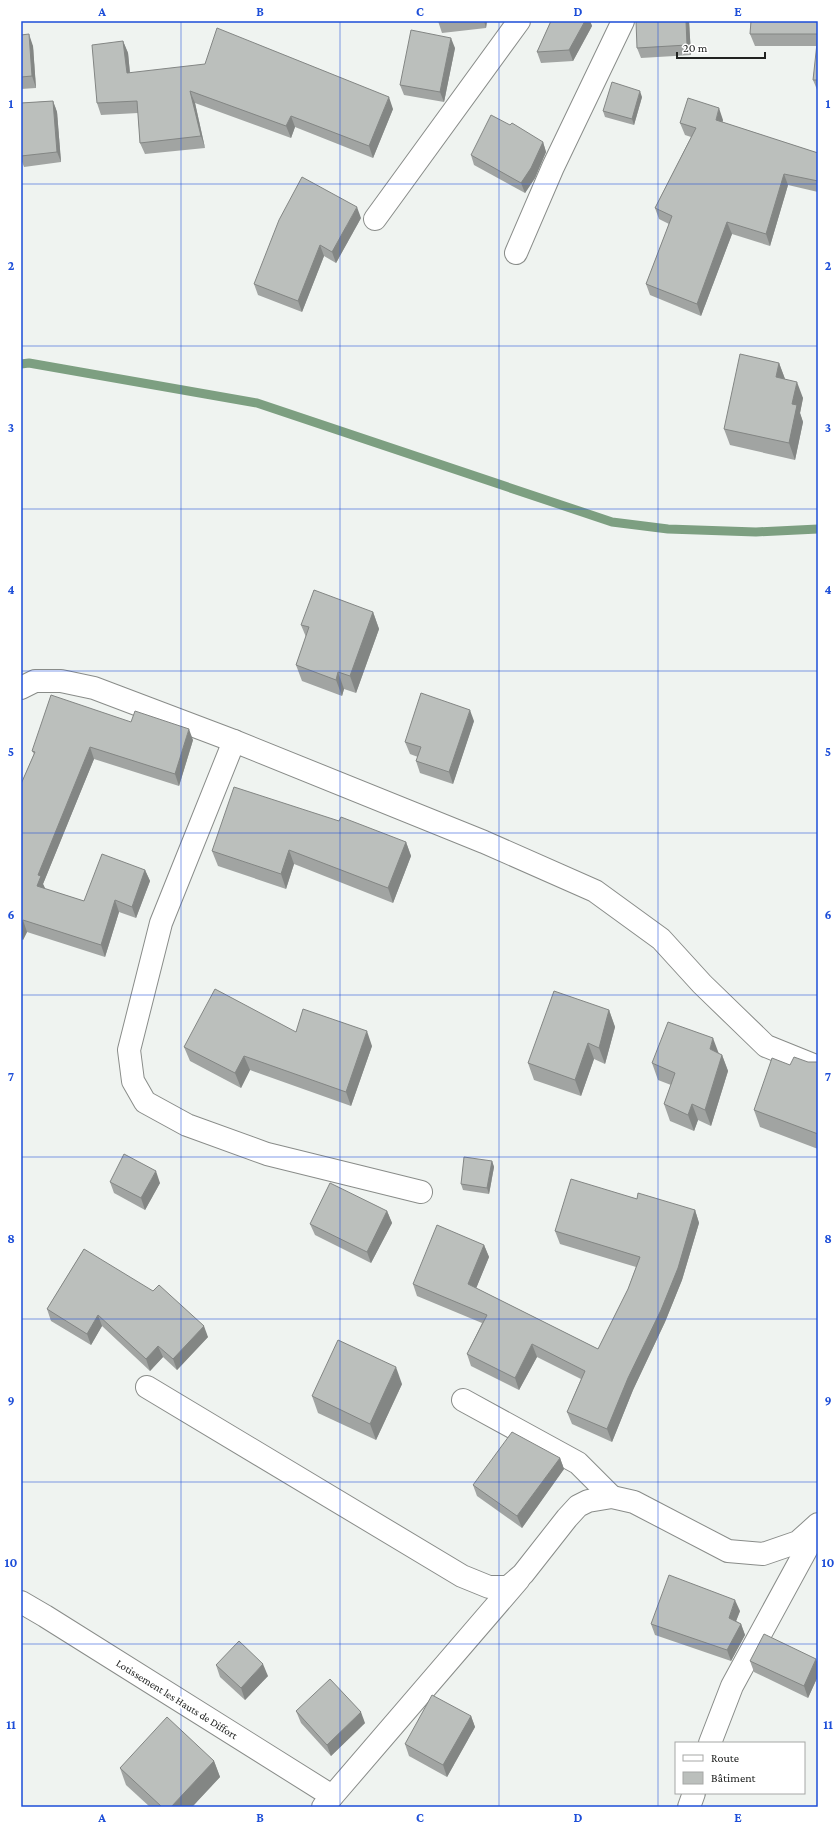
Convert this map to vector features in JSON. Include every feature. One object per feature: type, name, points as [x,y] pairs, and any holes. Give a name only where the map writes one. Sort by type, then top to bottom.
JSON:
[{"type":"street","points":[[375,219],[519,21]]},
{"type":"street","points":[[516,252],[553,167],[623,21]]},
{"type":"street","points":[[21,688],[34,681],[61,681],[94,688],[234,741],[484,842],[595,891],[661,939],[693,975],[766,1046],[818,1067]]},
{"type":"street","points":[[234,741],[161,923],[129,1050],[133,1081],[145,1102],[187,1125],[267,1154],[422,1192]]},
{"type":"street","points":[[147,1387],[462,1576],[489,1587],[508,1587],[523,1574]]},
{"type":"street","points":[[464,1400],[578,1463],[612,1497]]},
{"type":"street","points":[[327,1802],[523,1574],[578,1506],[588,1501],[612,1497],[634,1502],[728,1551],[763,1554],[798,1542],[818,1524]]},
{"type":"street","points":[[710,1742],[732,1686],[818,1529]]},
{"type":"street","name":"Lotissement les Hauts de Diffort","points":[[21,1602],[45,1616],[327,1802]]},
{"type":"street","points":[[690,1807],[694,1794]]},
{"type":"building","points":[[551,21],[585,21],[569,50],[537,52]]},
{"type":"building","points":[[636,21],[686,21],[687,45],[637,48]]},
{"type":"building","points":[[751,21],[818,21],[818,34],[750,34]]},
{"type":"building","points":[[217,28],[389,97],[369,146],[291,116],[286,126],[190,91],[201,136],[140,143],[137,101],[97,103],[92,45],[123,41],[127,73],[205,64]]},
{"type":"building","points":[[411,30],[451,38],[440,92],[400,85]]},
{"type":"building","points":[[29,34],[32,76],[21,77],[21,35]]},
{"type":"building","points":[[818,34],[818,80],[813,80]]},
{"type":"building","points":[[612,82],[640,91],[632,119],[603,111]]},
{"type":"building","points":[[688,98],[719,108],[716,120],[818,153],[818,181],[784,174],[766,234],[727,222],[697,304],[646,284],[672,216],[655,208],[696,128],[680,123]]},
{"type":"building","points":[[53,101],[57,152],[21,156],[21,103]]},
{"type":"building","points":[[491,115],[510,125],[512,123],[543,142],[531,168],[521,183],[471,155]]},
{"type":"building","points":[[302,177],[357,207],[332,252],[320,245],[298,301],[254,284],[279,220]]},
{"type":"building","points":[[740,354],[779,363],[776,377],[797,382],[792,404],[797,405],[789,443],[724,429]]},
{"type":"building","points":[[314,590],[373,612],[350,676],[338,672],[336,680],[296,665],[309,627],[301,625]]},
{"type":"building","points":[[421,693],[470,710],[449,772],[416,761],[421,747],[405,742]]},
{"type":"building","points":[[51,695],[131,722],[135,711],[189,729],[175,774],[90,747],[38,875],[41,876],[37,886],[84,901],[102,854],[145,870],[132,907],[115,900],[101,945],[23,920],[21,924],[21,784],[35,752],[32,751]]},
{"type":"building","points":[[234,787],[339,821],[341,817],[406,842],[388,888],[289,850],[281,874],[212,851]]},
{"type":"building","points":[[215,989],[296,1032],[303,1009],[367,1031],[346,1092],[244,1056],[235,1073],[184,1047]]},
{"type":"building","points":[[554,991],[609,1010],[599,1048],[588,1043],[575,1080],[528,1063]]},
{"type":"building","points":[[668,1022],[713,1038],[710,1049],[722,1055],[705,1110],[692,1104],[688,1115],[664,1104],[675,1073],[652,1063]]},
{"type":"building","points":[[794,1057],[808,1062],[818,1062],[818,1134],[754,1110],[772,1058],[790,1065]]},
{"type":"building","points":[[124,1154],[156,1171],[141,1198],[110,1182]]},
{"type":"building","points":[[464,1157],[492,1161],[487,1188],[461,1184]]},
{"type":"building","points":[[571,1179],[637,1199],[638,1193],[695,1210],[678,1268],[661,1310],[628,1378],[607,1429],[567,1412],[585,1371],[532,1344],[515,1378],[467,1354],[487,1315],[413,1284],[437,1225],[484,1245],[468,1284],[598,1349],[628,1289],[640,1257],[555,1231]]},
{"type":"building","points":[[330,1183],[387,1211],[367,1252],[310,1224]]},
{"type":"building","points":[[84,1249],[153,1291],[159,1285],[204,1326],[173,1359],[158,1346],[146,1359],[98,1315],[87,1334],[47,1309]]},
{"type":"building","points":[[338,1340],[396,1367],[370,1424],[312,1396]]},
{"type":"building","points":[[512,1432],[560,1458],[517,1516],[473,1485]]},
{"type":"building","points":[[669,1575],[735,1600],[729,1618],[741,1624],[727,1650],[651,1624]]},
{"type":"building","points":[[764,1634],[816,1659],[804,1686],[750,1661]]},
{"type":"building","points":[[239,1641],[263,1664],[241,1688],[216,1665]]},
{"type":"building","points":[[330,1679],[361,1712],[327,1745],[296,1711]]},
{"type":"building","points":[[432,1695],[471,1716],[443,1765],[405,1744]]},
{"type":"building","points":[[167,1717],[214,1761],[171,1807],[162,1807],[120,1768]]},
{"type":"waterway","points":[[21,364],[29,363],[257,403],[612,522],[668,529],[756,532],[818,529]]}]
